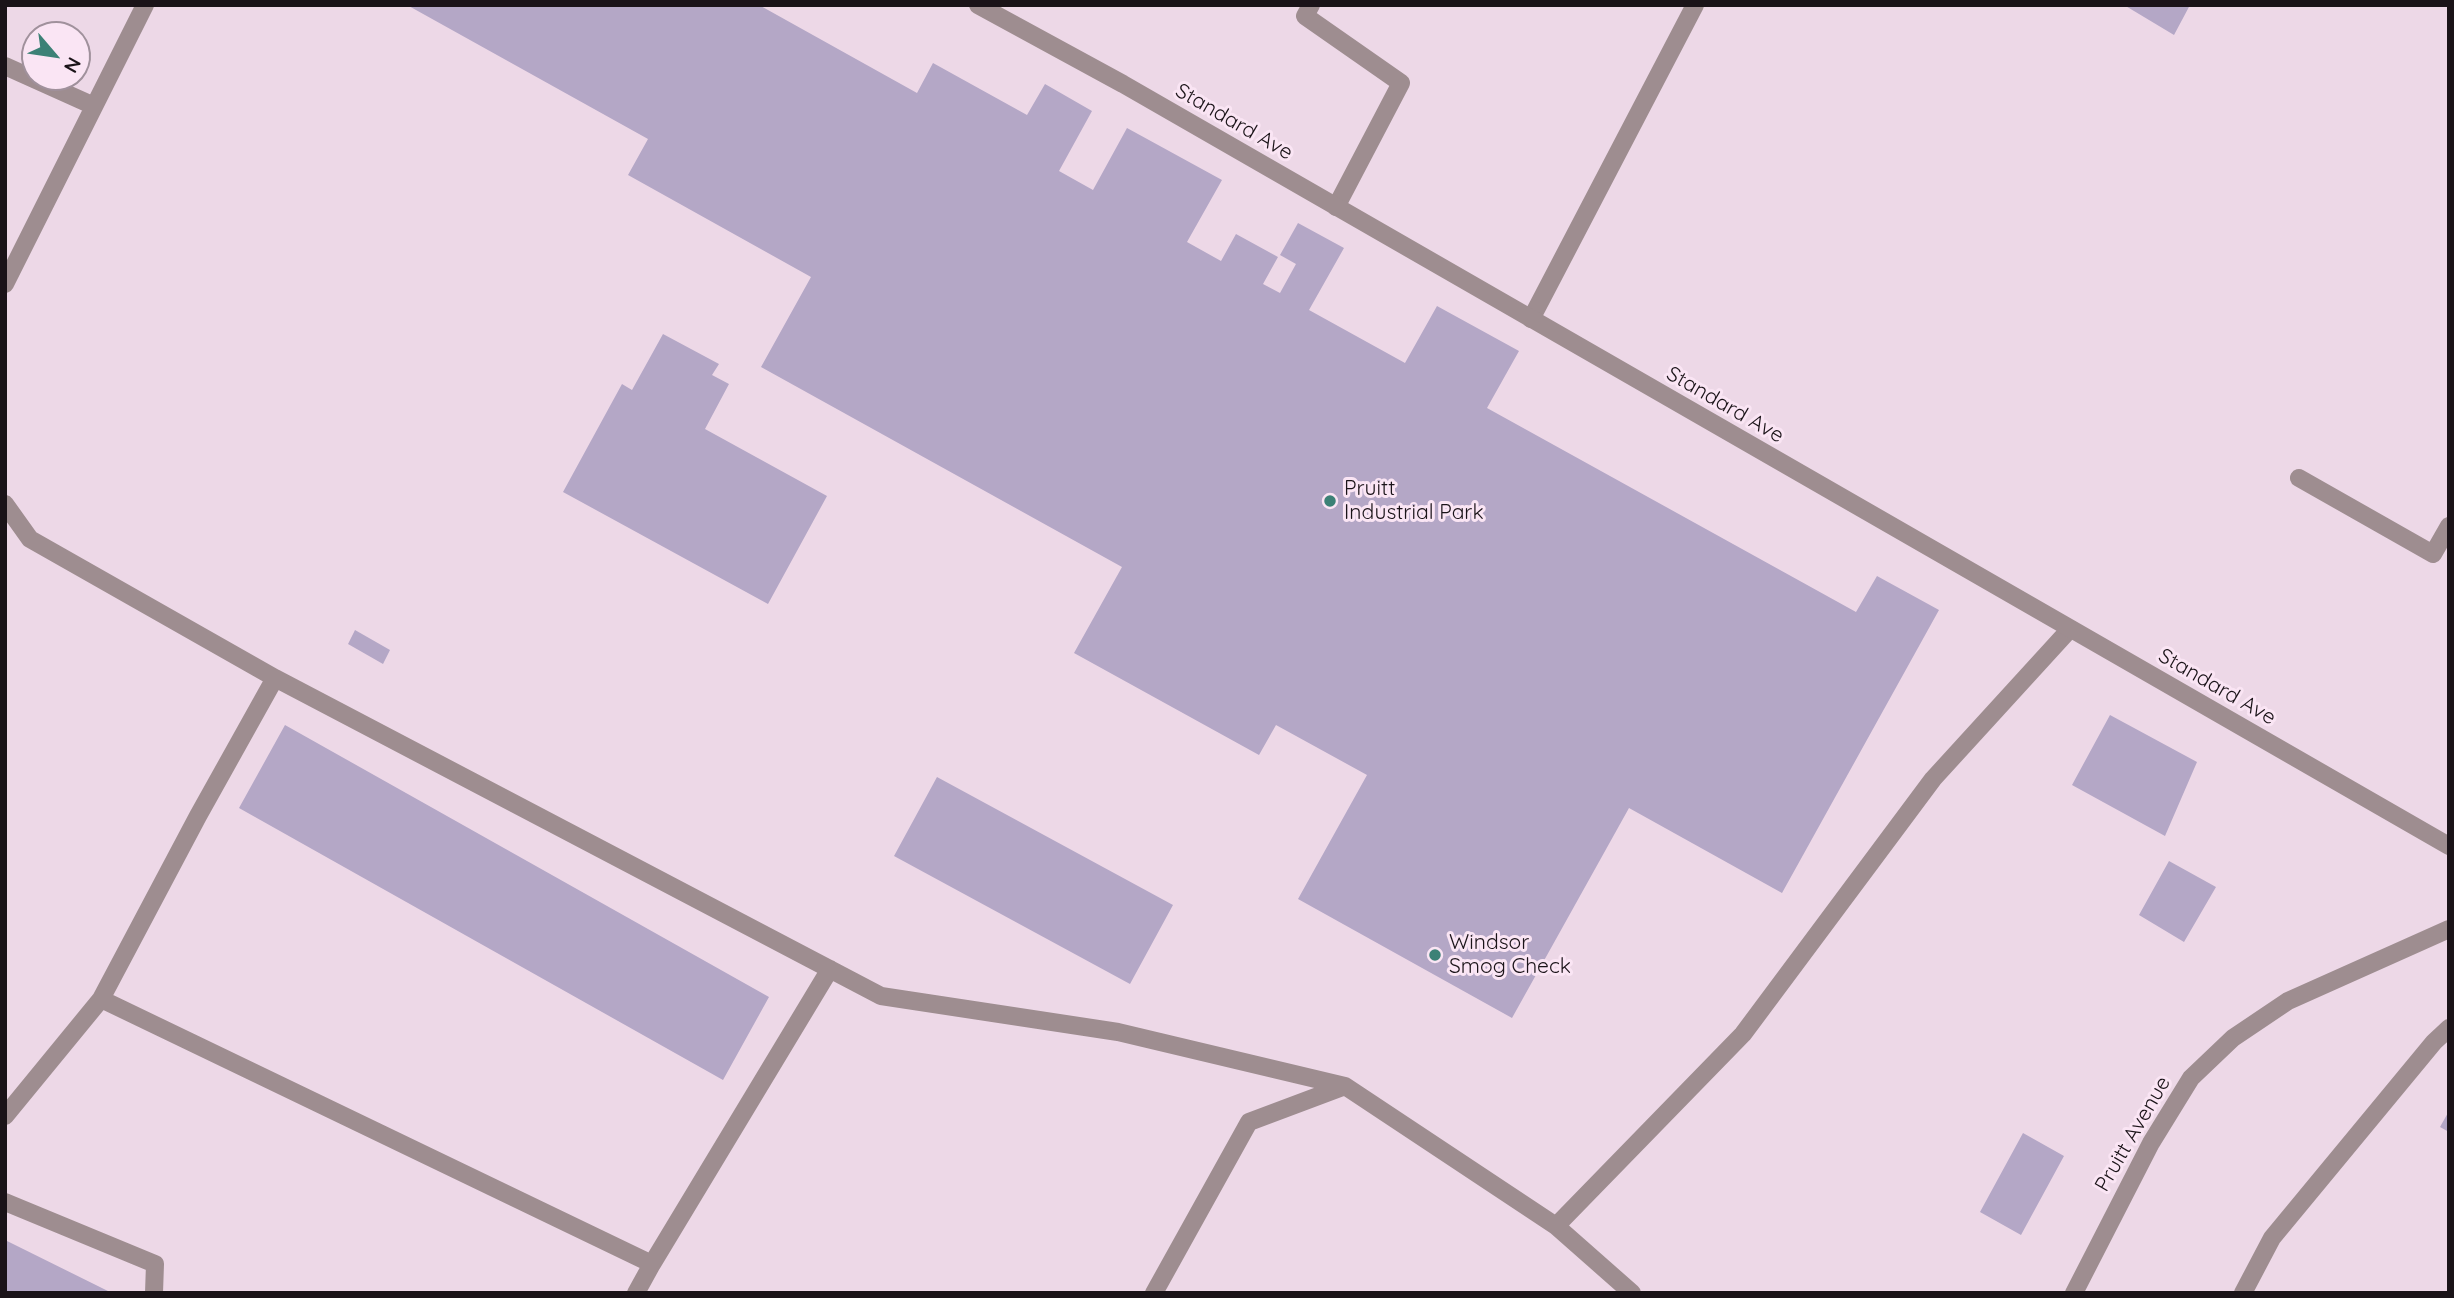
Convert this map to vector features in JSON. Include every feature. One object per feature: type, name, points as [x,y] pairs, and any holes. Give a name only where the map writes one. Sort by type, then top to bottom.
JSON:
[{"type":"street","points":[[5,284],[145,5]]},
{"type":"street","name":"Standard Ave","points":[[978,5],[1123,84],[2449,846]]},
{"type":"street","points":[[1311,5],[1305,16],[1401,83],[1336,207]]},
{"type":"street","points":[[1531,319],[1695,5]]},
{"type":"street","points":[[5,66],[94,106]]},
{"type":"street","points":[[2299,478],[2433,555],[2449,526]]},
{"type":"street","points":[[5,504],[30,540],[275,678],[881,996],[1118,1032],[1345,1086],[1556,1226],[1632,1293]]},
{"type":"street","points":[[1556,1226],[1743,1034],[1933,779],[2070,629]]},
{"type":"street","points":[[5,1116],[101,999],[275,678]]},
{"type":"street","name":"Pruitt Avenue","points":[[2074,1293],[2151,1143],[2191,1078],[2233,1038],[2288,1000],[2449,929]]},
{"type":"street","points":[[636,1293],[830,969]]},
{"type":"street","points":[[101,999],[652,1264]]},
{"type":"street","points":[[2243,1293],[2272,1238],[2434,1042],[2449,1028]]},
{"type":"street","points":[[1154,1293],[1249,1122],[1345,1086]]},
{"type":"street","points":[[5,1202],[155,1264],[154,1293]]},
{"type":"building","name":"Pruitt Industrial Park","points":[[407,5],[759,5],[917,93],[933,63],[1027,115],[1045,84],[1092,111],[1059,171],[1093,190],[1127,128],[1222,180],[1187,242],[1221,261],[1236,234],[1278,257],[1263,284],[1280,293],[1296,264],[1280,255],[1298,223],[1344,248],[1309,310],[1405,363],[1437,306],[1519,351],[1487,408],[1856,612],[1877,576],[1939,610],[1782,893],[1629,808],[1512,1018],[1298,899],[1367,775],[1276,725],[1259,755],[1074,653],[1122,567],[761,367],[811,277],[628,175],[648,139]]},
{"type":"building","points":[[2124,5],[2190,5],[2174,35]]},
{"type":"building","points":[[663,334],[719,364],[712,375],[729,384],[705,429],[827,496],[768,604],[563,492],[622,384],[632,390]]},
{"type":"building","points":[[355,630],[390,650],[383,664],[348,644]]},
{"type":"building","points":[[2110,715],[2197,762],[2165,836],[2072,785]]},
{"type":"building","points":[[285,725],[769,997],[723,1080],[239,808]]},
{"type":"building","points":[[937,777],[1173,905],[1130,984],[894,856]]},
{"type":"building","points":[[2169,861],[2216,887],[2184,942],[2139,915]]},
{"type":"building","points":[[2449,1111],[2449,1132],[2440,1127]]},
{"type":"building","points":[[2023,1133],[2064,1156],[2021,1235],[1980,1212]]},
{"type":"building","points":[[5,1240],[112,1293],[5,1293]]},
{"type":"place","name":"Pruitt Industrial Park","points":[[1330,501]]},
{"type":"place","name":"Windsor Smog Check","points":[[1435,955]]}]
